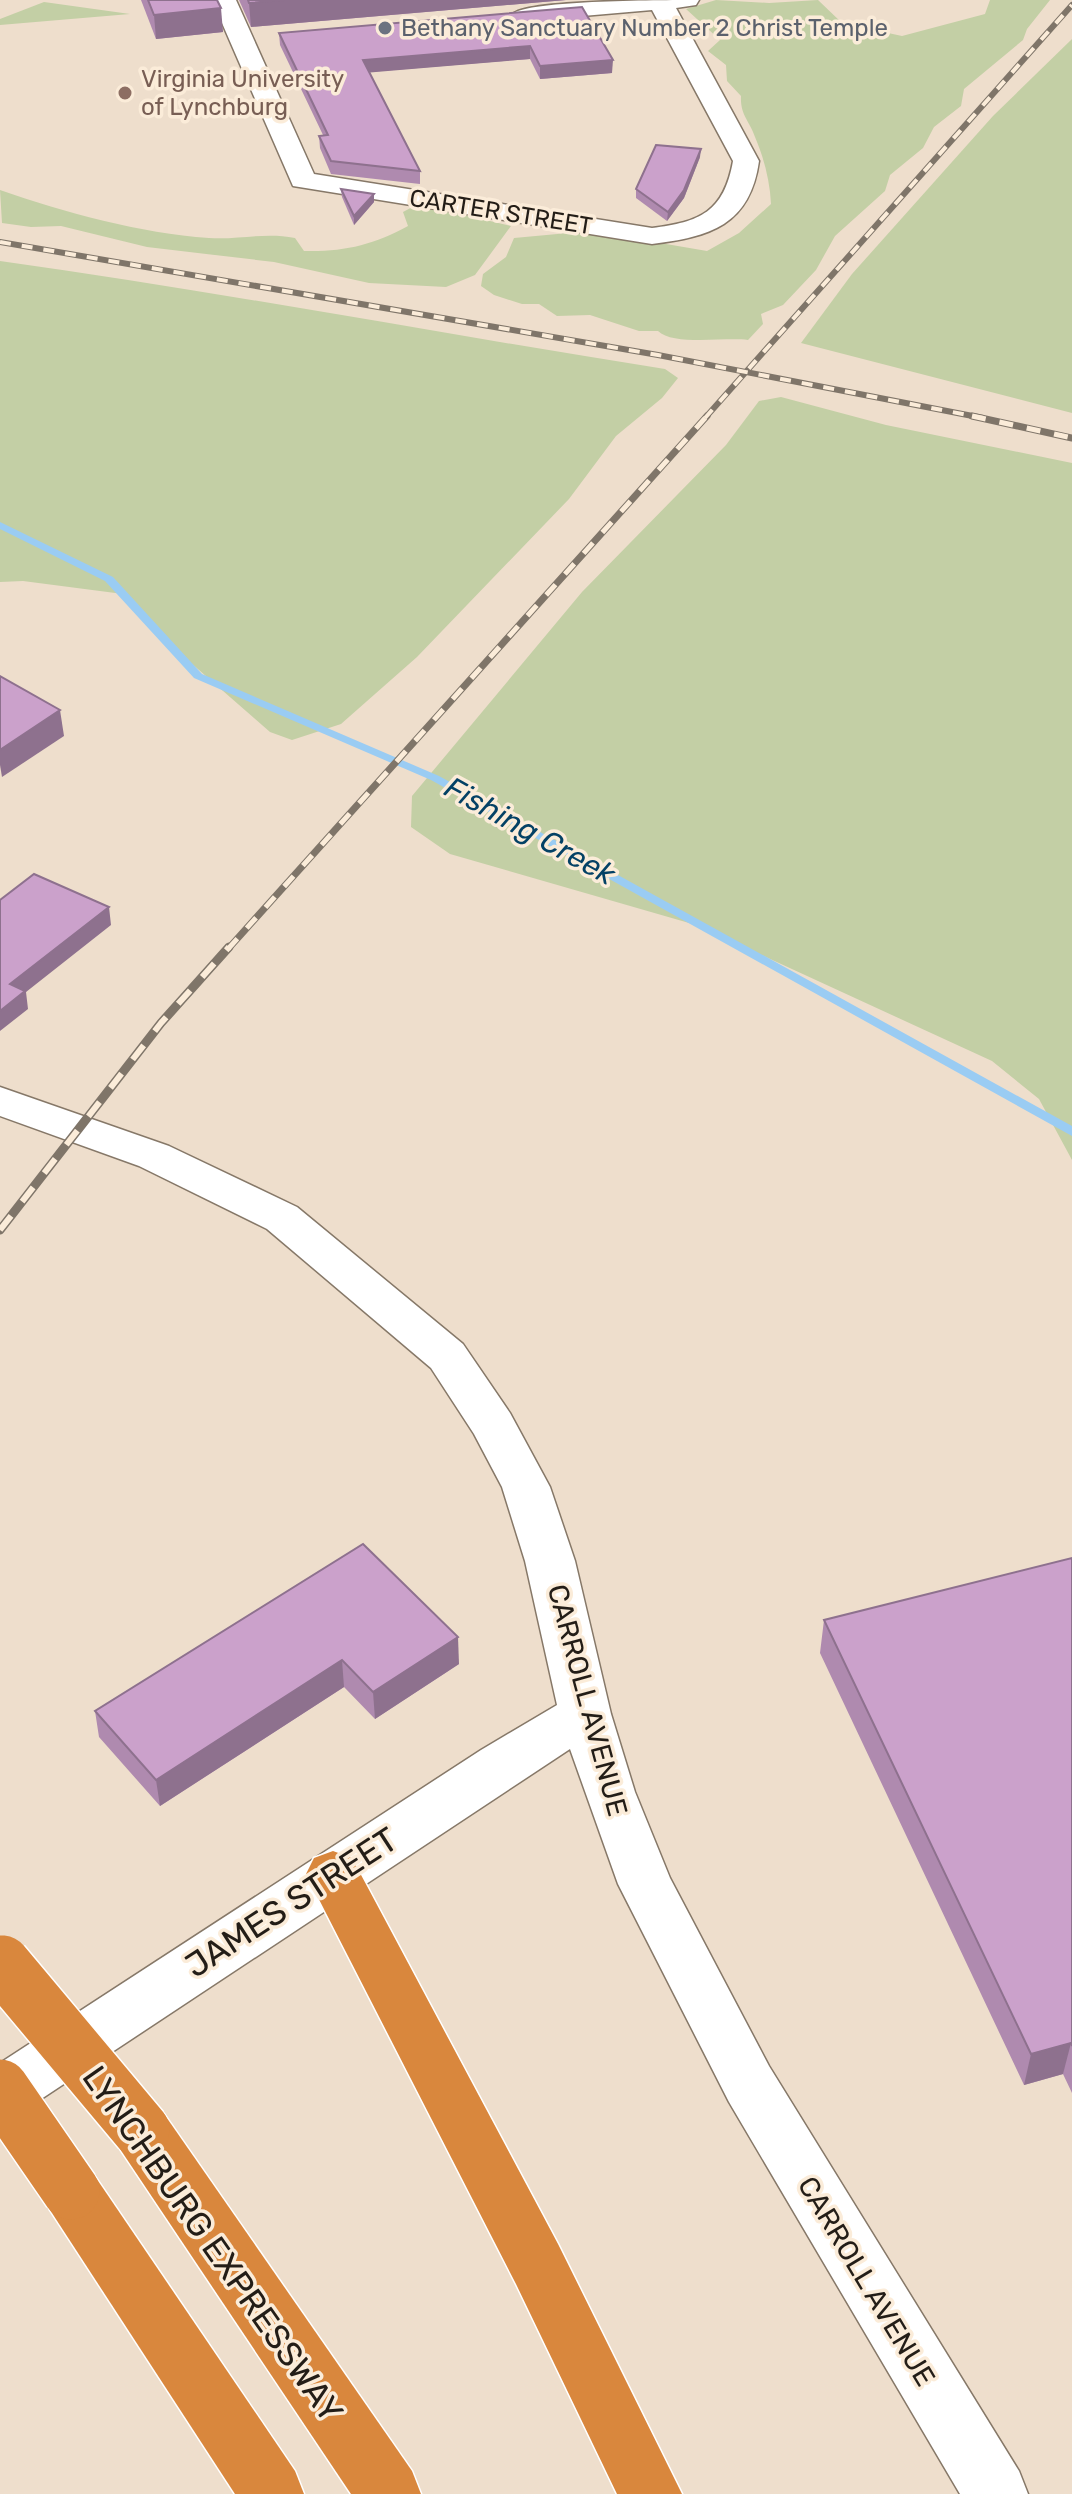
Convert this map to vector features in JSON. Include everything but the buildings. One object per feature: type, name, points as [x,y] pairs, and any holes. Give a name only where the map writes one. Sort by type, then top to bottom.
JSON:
[{"type":"highway","points":[[333,1874],[537,2264],[650,2494]]},
{"type":"highway","name":"LYNCHBURG EXPRESSWAY","points":[[1,1963],[141,2130],[389,2494]]},
{"type":"highway","points":[[0,2088],[272,2494]]},
{"type":"street","points":[[224,0],[239,38],[271,35]]},
{"type":"street","points":[[505,16],[689,0]]},
{"type":"street","name":"CARTER STREET","points":[[239,38],[303,180],[652,236],[700,228],[719,218],[744,184],[746,161],[660,1]]},
{"type":"street","name":"CARROLL AVENUE","points":[[0,1101],[154,1156],[282,1218],[447,1356],[493,1425],[526,1487],[550,1561],[585,1714],[609,1792],[645,1884],[742,2071],[996,2494]]},
{"type":"street","name":"JAMES STREET","points":[[0,2095],[499,1765],[585,1714]]},
{"type":"green space","points":[[716,0],[769,3],[818,0],[842,23],[902,36],[985,14],[990,0],[1050,0],[1027,29],[1023,40],[964,89],[961,106],[934,127],[923,148],[890,175],[885,191],[835,236],[816,270],[783,305],[761,314],[763,324],[748,340],[675,338],[658,331],[639,331],[590,315],[557,316],[539,304],[522,304],[494,295],[481,286],[483,274],[506,257],[514,238],[590,231],[707,251],[739,233],[771,204],[764,161],[743,113],[741,96],[727,81],[726,65],[708,51],[720,40],[686,9]]},
{"type":"green space","points":[[44,2],[130,14],[0,25],[0,19]]},
{"type":"green space","points":[[1072,39],[1072,413],[801,343],[852,274],[993,116]]},
{"type":"green space","points":[[0,190],[77,214],[157,232],[209,238],[295,238],[304,251],[345,249],[383,238],[408,226],[403,212],[418,204],[511,226],[475,275],[446,287],[369,283],[274,262],[147,247],[61,226],[31,227],[2,223]]},
{"type":"green space","points":[[0,261],[665,369],[678,378],[662,398],[616,436],[569,499],[417,657],[341,724],[292,740],[270,732],[152,629],[123,594],[23,581],[0,582]]},
{"type":"green space","points":[[781,397],[886,425],[1072,463],[1072,1160],[1039,1099],[992,1061],[696,925],[450,854],[411,827],[412,796],[582,592],[726,445],[759,401]]},
{"type":"waterway","name":"Fishing Creek","points":[[0,525],[109,579],[198,676],[435,778],[1072,1132]]},
{"type":"railway","points":[[746,372],[1072,5]]},
{"type":"railway","points":[[0,242],[746,372]]},
{"type":"railway","points":[[705,418],[746,372]]},
{"type":"railway","points":[[746,372],[983,418]]},
{"type":"railway","points":[[228,949],[707,416]]},
{"type":"railway","points":[[972,416],[1072,438]]},
{"type":"railway","points":[[0,1230],[161,1023],[229,947]]},
{"type":"place","name":"Bethany Sanctuary Number 2 Christ Temple","points":[[385,28]]},
{"type":"place","name":"Virginia University of Lynchburg","points":[[125,93]]}]
